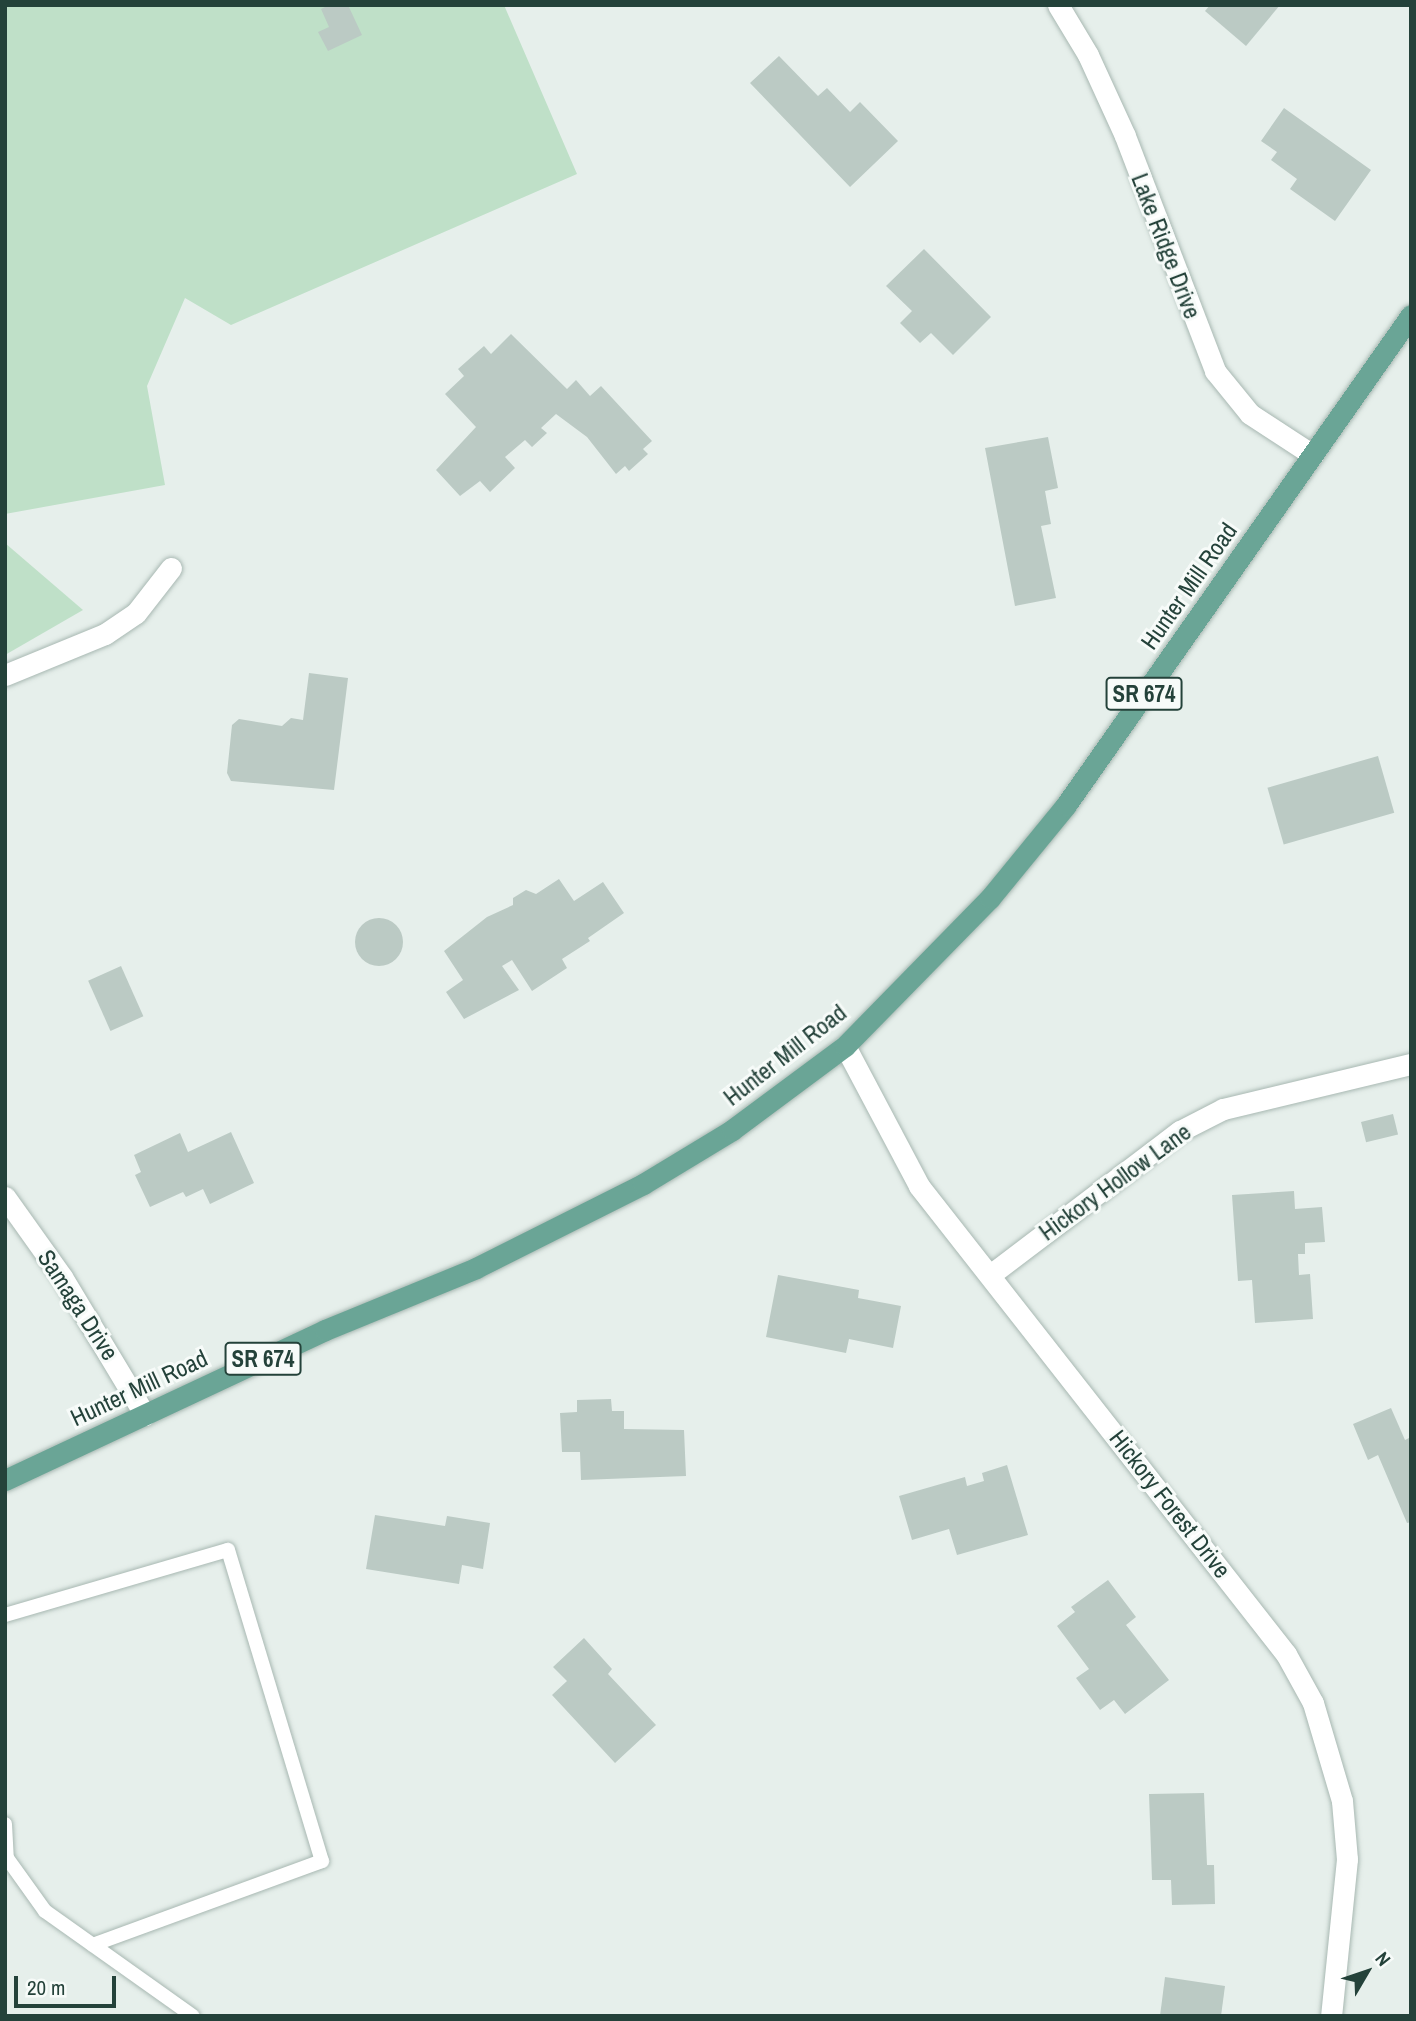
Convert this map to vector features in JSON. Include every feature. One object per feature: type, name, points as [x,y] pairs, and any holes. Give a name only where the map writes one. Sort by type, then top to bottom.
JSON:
[{"type":"main road","name":"Hunter Mill Road","points":[[5,1480],[325,1330],[476,1268],[643,1184],[732,1130],[845,1046],[990,898],[1066,805],[1411,314]]},
{"type":"street","name":"Lake Ridge Drive","points":[[1058,5],[1088,55],[1125,136],[1215,371],[1250,414],[1313,455]]},
{"type":"street","points":[[5,675],[105,634],[136,613],[171,568]]},
{"type":"street","name":"Hickory Forest Drive","points":[[845,1046],[919,1186],[1286,1654],[1313,1703],[1342,1801],[1347,1860],[1331,2016]]},
{"type":"street","name":"Hickory Hollow Lane","points":[[990,1275],[1180,1131],[1223,1109],[1411,1064]]},
{"type":"street","name":"Samaga Drive","points":[[5,1198],[62,1277],[145,1415]]},
{"type":"lane","points":[[5,1615],[228,1550],[323,1861],[93,1945]]},
{"type":"lane","points":[[5,1824],[7,1858],[45,1912],[193,2016]]},
{"type":"green space","points":[[5,5],[504,5],[577,174],[231,325],[185,298],[147,386],[165,485],[5,514]]},
{"type":"green space","points":[[5,543],[83,610],[5,655]]},
{"type":"building","points":[[329,5],[348,5],[362,35],[328,51],[318,32],[329,27],[321,9]]},
{"type":"building","points":[[1210,5],[1280,5],[1246,46],[1205,11]]},
{"type":"building","points":[[779,56],[818,96],[827,88],[850,112],[860,102],[898,141],[850,187],[750,83]]},
{"type":"building","points":[[1284,108],[1371,170],[1335,221],[1290,189],[1297,179],[1271,160],[1277,152],[1261,141]]},
{"type":"building","points":[[924,249],[991,317],[953,355],[931,333],[920,343],[900,323],[912,311],[886,286]]},
{"type":"building","points":[[511,334],[567,389],[576,380],[590,396],[601,386],[652,441],[643,449],[648,454],[629,471],[625,466],[616,474],[587,437],[556,414],[541,428],[547,433],[532,447],[525,440],[505,457],[515,468],[490,492],[480,481],[460,496],[436,470],[476,427],[445,394],[464,376],[458,369],[484,346],[491,354]]},
{"type":"building","points":[[1048,437],[1058,488],[1045,491],[1051,524],[1041,526],[1056,598],[1015,606],[985,448]]},
{"type":"building","points":[[309,673],[348,678],[334,790],[231,781],[227,773],[232,725],[239,719],[282,726],[291,718],[303,720]]},
{"type":"building","points":[[1378,756],[1394,813],[1284,844],[1267,788]]},
{"type":"building","points":[[559,879],[574,901],[603,882],[624,913],[588,938],[590,941],[562,959],[567,968],[532,991],[512,960],[502,966],[519,990],[464,1019],[446,992],[463,980],[444,951],[487,917],[513,905],[513,898],[526,890],[536,894]]},
{"type":"building","points":[[379,918],[396,925],[403,942],[396,959],[379,966],[362,959],[355,942],[362,925]]},
{"type":"building","points":[[121,966],[143,1016],[110,1031],[88,981]]},
{"type":"building","points":[[1393,1114],[1398,1134],[1366,1142],[1361,1122]]},
{"type":"building","points":[[231,1132],[254,1183],[210,1204],[203,1189],[186,1197],[183,1192],[150,1207],[135,1175],[141,1172],[134,1155],[180,1133],[188,1152]]},
{"type":"building","points":[[1294,1191],[1295,1209],[1322,1207],[1325,1242],[1305,1243],[1305,1254],[1298,1254],[1299,1275],[1310,1274],[1313,1319],[1255,1323],[1252,1280],[1238,1281],[1232,1195]]},
{"type":"building","points":[[778,1275],[859,1290],[858,1298],[901,1306],[893,1348],[849,1339],[846,1353],[766,1337]]},
{"type":"building","points":[[611,1399],[612,1411],[624,1411],[624,1429],[684,1430],[686,1476],[581,1480],[580,1452],[562,1452],[560,1413],[577,1412],[577,1400]]},
{"type":"building","points":[[1391,1408],[1405,1440],[1411,1437],[1411,1522],[1407,1523],[1378,1455],[1368,1460],[1353,1424]]},
{"type":"building","points":[[1007,1465],[1028,1535],[957,1555],[949,1529],[912,1540],[899,1496],[965,1477],[967,1486],[984,1481],[982,1473]]},
{"type":"building","points":[[375,1515],[445,1526],[447,1516],[490,1523],[483,1569],[462,1565],[459,1584],[366,1569]]},
{"type":"building","points":[[1108,1580],[1136,1617],[1126,1625],[1169,1680],[1125,1714],[1114,1700],[1100,1710],[1076,1678],[1089,1669],[1057,1626],[1075,1612],[1071,1607]]},
{"type":"building","points":[[584,1638],[612,1669],[608,1674],[656,1725],[615,1763],[552,1695],[567,1681],[553,1667]]},
{"type":"building","points":[[1204,1793],[1207,1865],[1214,1865],[1215,1904],[1172,1905],[1171,1880],[1152,1880],[1149,1794]]},
{"type":"building","points":[[1165,1977],[1225,1986],[1221,2016],[1160,2016]]}]
